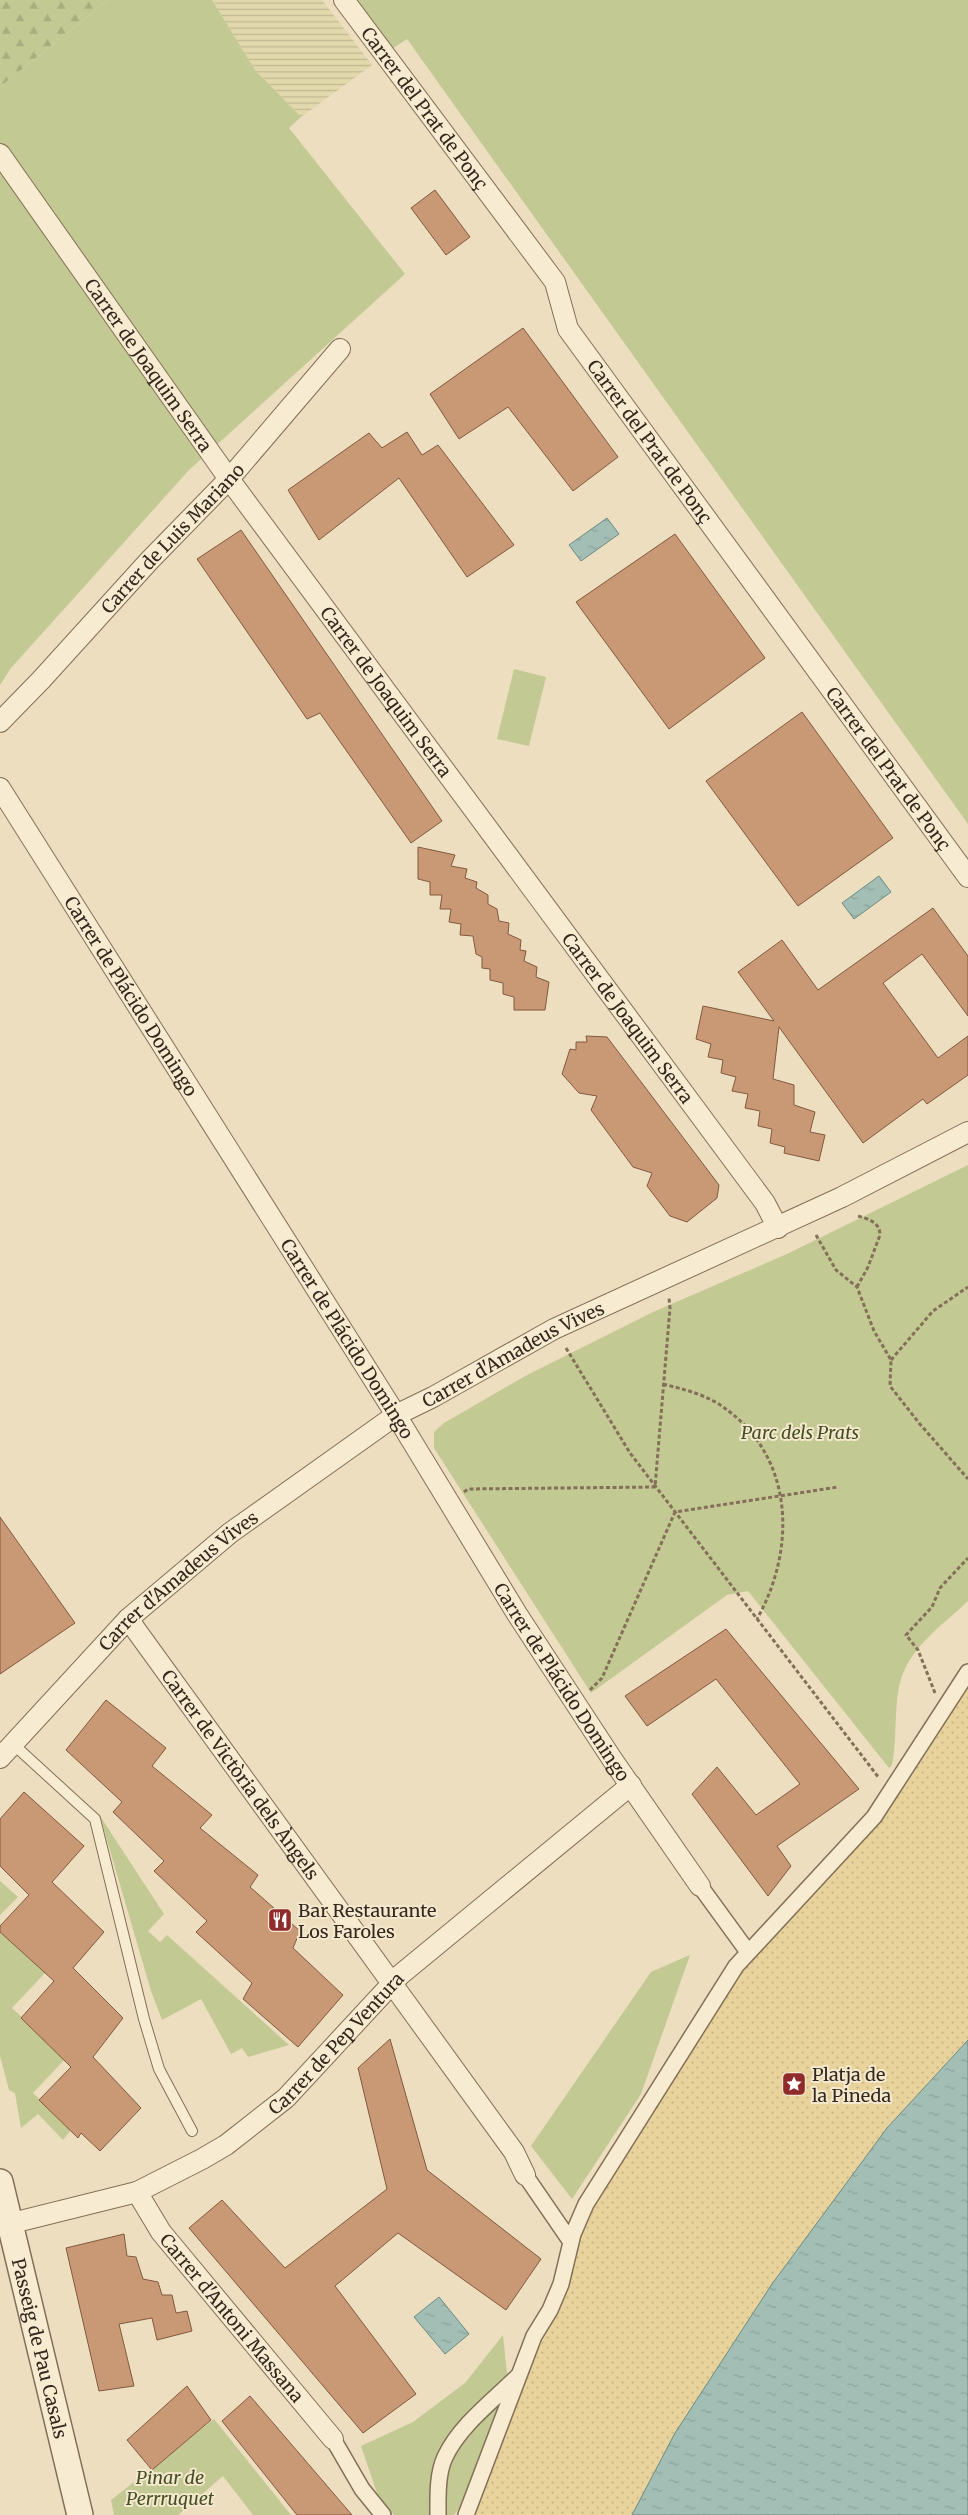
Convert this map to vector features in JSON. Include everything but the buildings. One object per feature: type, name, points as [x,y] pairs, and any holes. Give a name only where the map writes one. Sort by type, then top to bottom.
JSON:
[{"type":"street","name":"Carrer del Prat de Ponç","points":[[344,0],[555,282],[568,329],[968,877]]},
{"type":"street","name":"Carrer de Joaquim Serra","points":[[0,154],[229,479],[765,1203],[778,1228]]},
{"type":"street","name":"Carrer de Luis Mariano","points":[[0,722],[41,680],[149,561],[229,479],[340,349]]},
{"type":"street","name":"Carrer de Plácido Domingo","points":[[0,788],[396,1415],[517,1614],[700,1886]]},
{"type":"street","name":"Carrer d'Amadeus Vives","points":[[7,1751],[128,1619],[230,1532],[396,1415],[434,1397],[563,1325],[778,1228],[907,1165],[968,1132]]},
{"type":"street","name":"Carrer de Victòria dels Àngels","points":[[128,1619],[514,2152],[525,2175]]},
{"type":"street","points":[[466,2515],[522,2372],[534,2336],[550,2310],[561,2284],[571,2242],[586,2204],[736,1966],[874,1817],[968,1672]]},
{"type":"street","name":"Carrer de Pep Ventura","points":[[5,2225],[137,2192],[202,2159],[267,2115],[306,2079],[392,1982],[631,1785]]},
{"type":"street","points":[[700,1886],[748,1952]]},
{"type":"street","points":[[525,2175],[571,2242]]},
{"type":"street","name":"Passeig de Pau Casals","points":[[0,2182],[5,2225],[80,2515]]},
{"type":"street","name":"Carrer d'Antoni Massana","points":[[137,2192],[161,2232],[333,2439]]},
{"type":"street","points":[[438,2515],[438,2495],[444,2458],[457,2437],[522,2372]]},
{"type":"street","points":[[333,2439],[362,2489],[383,2515]]},
{"type":"lane","points":[[7,1751],[95,1819],[144,2019],[159,2069],[192,2132]]},
{"type":"path","points":[[857,1286],[868,1266],[880,1235],[880,1230],[874,1223],[858,1216]]},
{"type":"path","points":[[816,1235],[836,1270],[857,1286],[874,1332],[891,1360],[890,1386],[919,1423],[968,1479]]},
{"type":"path","points":[[891,1360],[933,1310],[968,1287]]},
{"type":"path","points":[[655,1487],[670,1308],[669,1298]]},
{"type":"path","points":[[566,1348],[630,1453],[890,1793]]},
{"type":"path","points":[[663,1384],[693,1392],[717,1403],[740,1422],[758,1443],[771,1464],[784,1517],[782,1556],[766,1602],[757,1619]]},
{"type":"path","points":[[459,1495],[468,1489],[655,1487]]},
{"type":"path","points":[[674,1512],[838,1487]]},
{"type":"path","points":[[586,1694],[602,1678],[674,1512]]},
{"type":"path","points":[[942,1712],[918,1650],[906,1635],[932,1607],[940,1588],[968,1558]]},
{"type":"shaded area","points":[[212,0],[322,0],[372,65],[301,117],[255,70]]},
{"type":"green space","points":[[0,0],[108,0],[0,87]]},
{"type":"green space","points":[[108,0],[212,0],[255,70],[301,117],[289,128],[405,274],[189,470],[11,668],[0,685],[0,87]]},
{"type":"green space","points":[[355,0],[968,0],[968,824],[407,39],[392,49]]},
{"type":"green space","points":[[514,669],[546,677],[529,746],[497,739]]},
{"type":"green space","name":"Parc dels Prats","points":[[968,1165],[968,1601],[926,1639],[909,1661],[903,1673],[897,1697],[892,1765],[889,1768],[748,1591],[727,1595],[591,1693],[434,1448],[434,1432],[444,1423],[527,1375],[653,1312],[787,1254]]},
{"type":"green space","points":[[100,1816],[164,1914],[148,1931],[160,1942],[167,1935],[289,2045],[248,2057],[242,2048],[231,2054],[201,1999],[162,2020],[151,1991]]},
{"type":"green space","points":[[0,1881],[18,1897],[0,1915]]},
{"type":"green space","points":[[0,1931],[45,1973],[12,2008],[66,2058],[33,2093],[71,2130],[63,2140],[38,2114],[21,2128],[15,2093],[9,2090],[0,2056]]},
{"type":"green space","points":[[690,1955],[641,2094],[572,2199],[531,2146],[651,1972]]},
{"type":"green space","points":[[503,2335],[508,2384],[467,2498],[454,2515],[394,2515],[378,2496],[361,2446],[413,2422],[465,2383]]},
{"type":"green space","name":"Pinar de Perrruquet","points":[[214,2419],[291,2515],[253,2515],[223,2476],[178,2515],[114,2515],[111,2500]]},
{"type":"sand","name":"Platja de la Pineda","points":[[968,1672],[968,2040],[887,2128],[772,2284],[675,2433],[632,2515],[466,2515],[573,2234],[736,1966],[874,1817]]},
{"type":"water","points":[[607,518],[619,534],[581,561],[569,545]]},
{"type":"water","points":[[879,876],[891,892],[854,919],[842,903]]},
{"type":"water","points":[[968,2040],[968,2515],[632,2515],[675,2433],[772,2284],[887,2128]]},
{"type":"water","points":[[439,2297],[469,2334],[445,2354],[414,2317]]},
{"type":"place","name":"Bar Restaurante Los Faroles","points":[[280,1920]]},
{"type":"place","name":"Platja de la Pineda","points":[[794,2084]]}]
